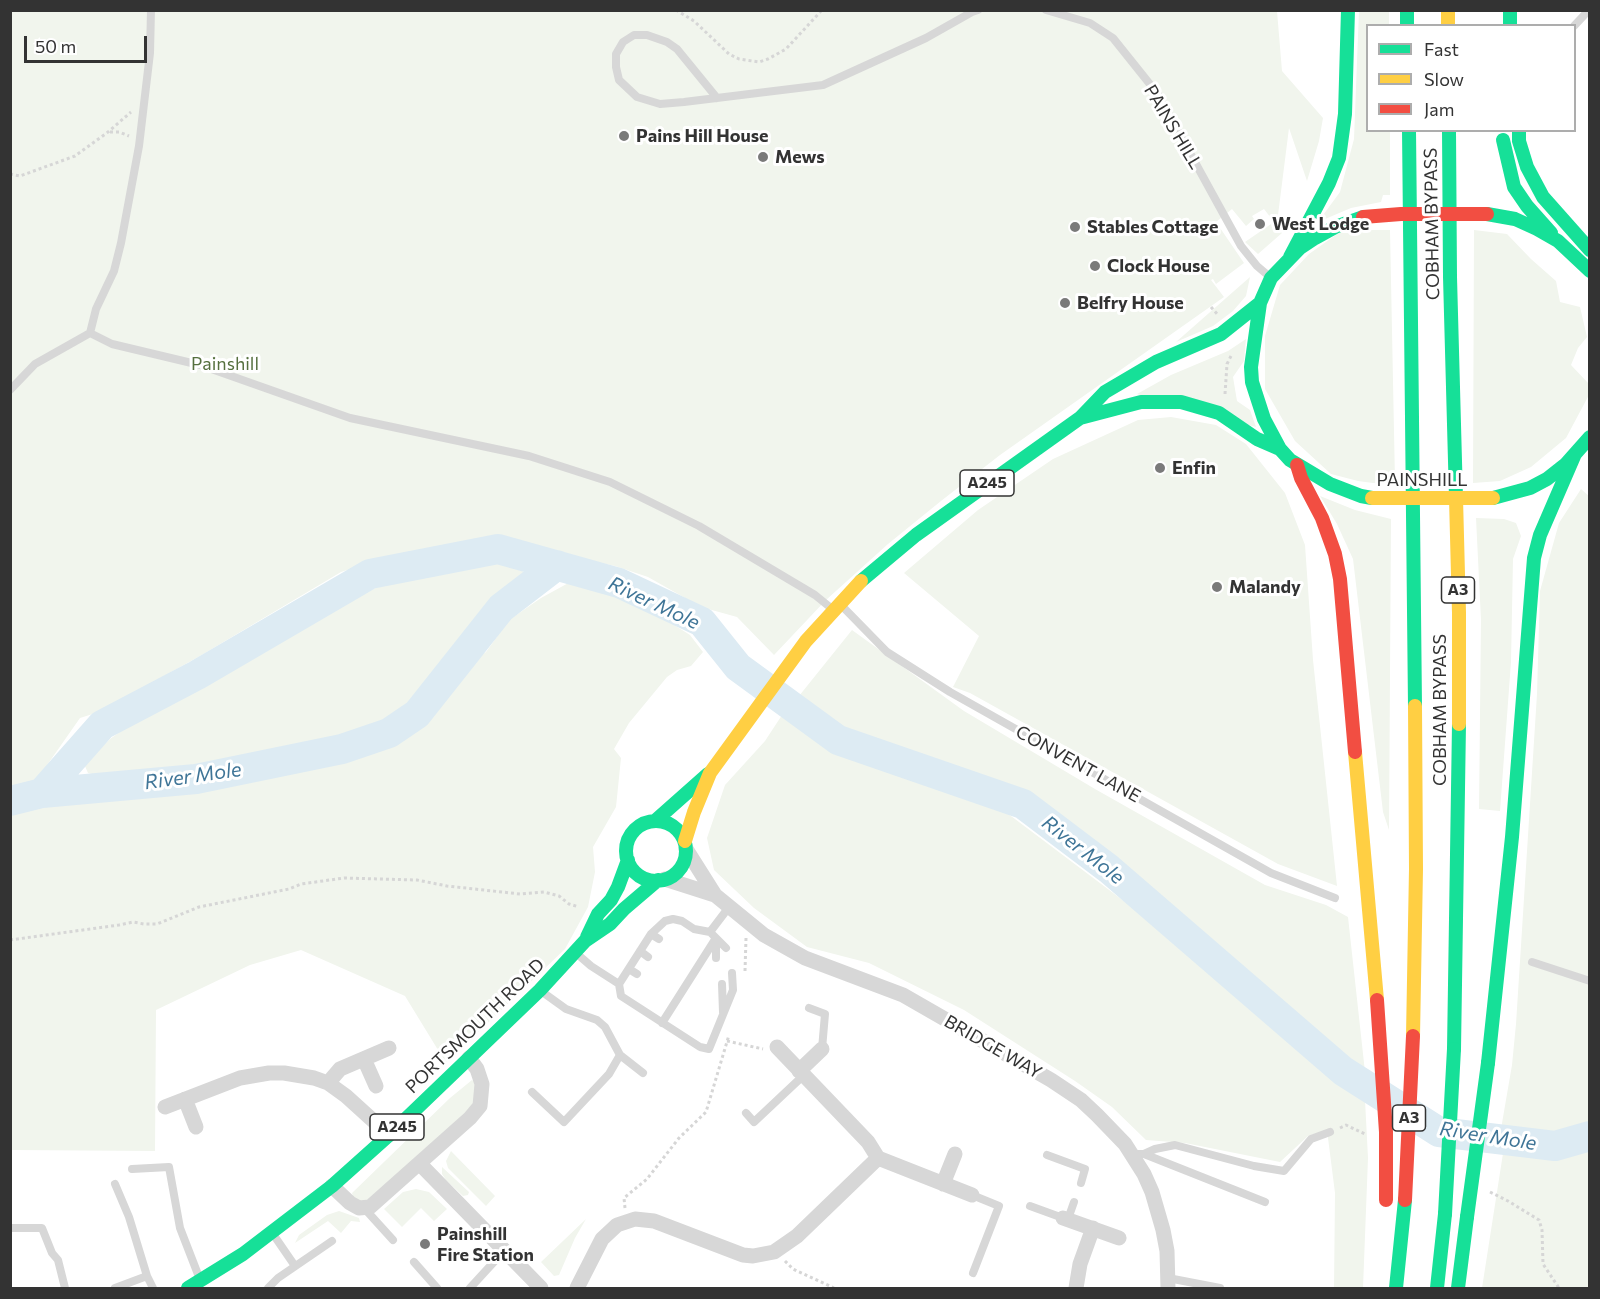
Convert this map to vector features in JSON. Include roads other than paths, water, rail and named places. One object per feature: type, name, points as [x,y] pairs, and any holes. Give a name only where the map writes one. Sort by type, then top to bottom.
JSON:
[{"type":"main road","points":[[1290,257],[1329,183],[1339,158],[1345,105],[1348,10]]},
{"type":"main road","name":"COBHAM BYPASS","points":[[1396,1288],[1405,1200],[1413,1036],[1416,869],[1415,561],[1409,132]]},
{"type":"main road","name":"COBHAM BYPASS","points":[[1437,1288],[1445,1214],[1454,1049],[1458,853],[1458,613],[1449,132]]},
{"type":"main road","points":[[1503,132],[1503,143],[1514,187],[1527,206],[1558,241]]},
{"type":"main road","points":[[1519,132],[1527,167],[1543,197],[1590,250]]},
{"type":"main road","name":"PAINSHILL","points":[[1590,271],[1558,241],[1515,219],[1487,214],[1401,214],[1363,217],[1325,232],[1290,257],[1271,278],[1260,303],[1251,352],[1252,382],[1264,419],[1280,449],[1297,465],[1330,484],[1361,496],[1372,498],[1493,498],[1513,493],[1539,483],[1566,464],[1590,437]]},
{"type":"main road","name":"A245","points":[[685,845],[694,812],[710,773],[806,641],[836,606],[878,566],[916,535],[1080,418],[1105,392],[1156,362],[1221,334],[1260,303]]},
{"type":"main road","name":"A245","points":[[1080,418],[1141,402],[1181,402],[1220,413],[1257,438],[1280,449]]},
{"type":"main road","points":[[1458,1288],[1488,1063],[1512,837],[1534,558],[1539,535],[1575,454]]},
{"type":"main road","points":[[1297,465],[1301,478],[1322,518],[1335,554],[1340,579],[1386,1122],[1386,1206]]},
{"type":"main road","name":"A245","points":[[655,821],[710,773]]},
{"type":"main road","points":[[655,821],[670,824],[681,834],[685,845],[683,864],[678,871],[662,880],[650,880],[636,873],[628,860],[627,844],[634,831],[647,822],[655,821]]},
{"type":"main road","name":"PORTSMOUTH ROAD","points":[[585,941],[598,914],[618,887],[628,860]]},
{"type":"main road","name":"PORTSMOUTH ROAD","points":[[194,1285],[272,1233],[332,1186],[389,1135],[540,990],[585,941],[610,924],[629,904],[662,880]]},
{"type":"main road","points":[[1387,1244],[1387,1288]]},
{"type":"street","name":"BRIDGE WAY","points":[[685,845],[715,895],[752,926],[805,958],[903,995],[1051,1080],[1081,1100],[1137,1154],[1158,1210],[1167,1251],[1168,1283]]},
{"type":"street","name":"BRIDGE WAY","points":[[662,880],[715,895]]},
{"type":"street","points":[[777,1047],[868,1142],[878,1158],[972,1195]]},
{"type":"street","points":[[328,1083],[340,1069],[389,1048]]},
{"type":"street","points":[[802,1073],[822,1049]]},
{"type":"street","points":[[332,1186],[350,1203],[370,1207],[477,1112],[482,1099],[480,1076],[469,1058]]},
{"type":"street","points":[[363,1059],[376,1086]]},
{"type":"street","points":[[165,1107],[240,1078],[269,1073],[299,1075],[328,1083],[389,1135]]},
{"type":"street","points":[[184,1099],[196,1127]]},
{"type":"street","points":[[943,1184],[955,1154]]},
{"type":"street","points":[[578,1288],[602,1239],[609,1231],[626,1221],[644,1219],[654,1221],[743,1255],[753,1256],[774,1252],[797,1236],[878,1158]]},
{"type":"street","points":[[420,1164],[541,1288]]},
{"type":"street","points":[[1066,1219],[1119,1238]]},
{"type":"street","points":[[1076,1288],[1080,1264],[1093,1228]]},
{"type":"lane","points":[[10,390],[35,364],[90,333],[96,309],[114,271],[139,146],[150,53],[151,10]]},
{"type":"lane","points":[[717,98],[668,42],[647,34],[634,35],[623,42],[616,54],[619,80],[637,98],[660,104],[717,98],[824,85],[927,38],[978,10]]},
{"type":"lane","name":"PAINS HILL","points":[[1046,10],[1090,23],[1113,38],[1157,93],[1241,246],[1257,266],[1271,278]]},
{"type":"lane","points":[[1576,25],[1589,10]]},
{"type":"lane","name":"CONVENT LANE","points":[[90,333],[112,344],[200,365],[350,418],[529,456],[610,482],[699,526],[836,606],[887,652],[950,692],[1271,873],[1335,898]]},
{"type":"lane","points":[[662,1023],[729,907]]},
{"type":"lane","points":[[726,948],[713,935],[694,929],[682,921],[673,919],[665,921],[651,934],[619,984],[621,996],[700,1047],[709,1049],[733,990],[732,973]]},
{"type":"lane","points":[[651,934],[659,939]]},
{"type":"lane","points":[[713,935],[716,958]]},
{"type":"lane","points":[[640,951],[648,957]]},
{"type":"lane","points":[[574,952],[619,984]]},
{"type":"lane","points":[[1533,962],[1590,981]]},
{"type":"lane","points":[[629,969],[637,974]]},
{"type":"lane","points":[[722,984],[723,1017]]},
{"type":"lane","points":[[540,990],[566,1010],[597,1020],[605,1027],[620,1055],[643,1073]]},
{"type":"lane","points":[[809,1008],[825,1014],[822,1049]]},
{"type":"lane","points":[[532,1092],[564,1122],[609,1074],[620,1055]]},
{"type":"lane","points":[[746,1113],[754,1122],[802,1073]]},
{"type":"lane","points":[[1137,1154],[1175,1145],[1254,1166],[1284,1171],[1311,1139],[1330,1131]]},
{"type":"lane","points":[[1137,1154],[1265,1202]]},
{"type":"lane","points":[[1047,1155],[1085,1169],[1081,1183]]},
{"type":"lane","points":[[132,1168],[169,1167],[180,1228],[194,1285]]},
{"type":"lane","points":[[115,1184],[129,1217],[147,1276],[153,1288]]},
{"type":"lane","points":[[972,1195],[999,1206],[973,1273]]},
{"type":"lane","points":[[1030,1206],[1066,1219],[1074,1202]]},
{"type":"lane","points":[[363,1207],[393,1240]]},
{"type":"lane","points":[[10,1228],[42,1228],[52,1253],[58,1260],[65,1288]]},
{"type":"lane","points":[[272,1233],[295,1266]]},
{"type":"lane","points":[[268,1288],[278,1278],[332,1241]]},
{"type":"lane","points":[[470,1288],[504,1251]]},
{"type":"lane","points":[[414,1262],[437,1288]]},
{"type":"lane","points":[[115,1288],[147,1276]]},
{"type":"lane","points":[[1168,1283],[1220,1288]]},
{"type":"waterway","name":"River Mole","points":[[42,793],[102,725],[197,675],[370,574],[498,549],[619,583],[702,622],[738,667],[838,740],[1023,804],[1109,869],[1343,1071],[1439,1132],[1555,1146],[1590,1136]]},
{"type":"waterway","name":"River Mole","points":[[10,801],[42,793],[196,779],[342,749],[389,733],[417,714],[501,608],[557,565]]},
{"type":"place","name":"Pains Hill House","points":[[624,136]]},
{"type":"place","name":"Mews","points":[[763,157]]},
{"type":"place","name":"West Lodge","points":[[1260,224]]},
{"type":"place","name":"Stables Cottage","points":[[1075,227]]},
{"type":"place","name":"Clock House","points":[[1095,266]]},
{"type":"place","name":"Belfry House","points":[[1065,303]]},
{"type":"place","name":"Enfin","points":[[1160,468]]},
{"type":"place","name":"Malandy","points":[[1217,587]]},
{"type":"place","name":"Painshill Fire Station","points":[[425,1244]]},
{"type":"park label","name":"Painshill","points":[[225,364]]}]
